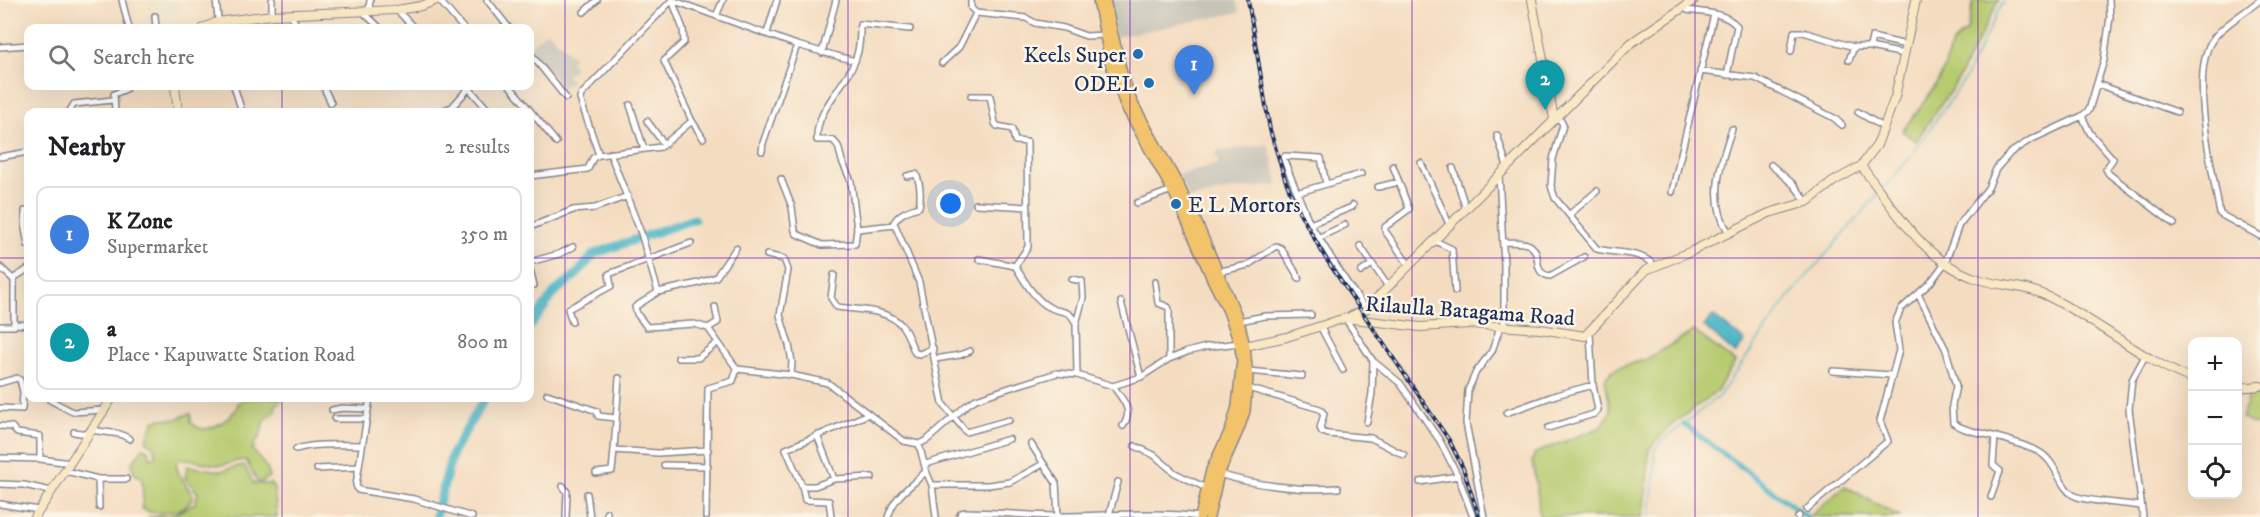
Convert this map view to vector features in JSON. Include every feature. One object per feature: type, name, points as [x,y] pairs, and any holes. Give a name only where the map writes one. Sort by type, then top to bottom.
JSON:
[{"type":"highway","points":[[1098,0],[1114,77],[1125,105],[1172,190],[1242,345],[1236,412],[1206,488],[1199,517]]},
{"type":"highway","points":[[1105,0],[1122,73],[1132,102],[1181,190],[1239,321],[1248,371],[1245,411],[1219,474],[1209,517]]},
{"type":"street","points":[[122,0],[128,24]]},
{"type":"street","points":[[216,0],[218,24]]},
{"type":"street","points":[[272,0],[272,15]]},
{"type":"street","points":[[365,10],[370,0]]},
{"type":"street","points":[[223,24],[272,15],[397,10],[421,6],[437,0],[459,24]]},
{"type":"street","points":[[487,0],[506,24]]},
{"type":"street","points":[[584,12],[597,0]]},
{"type":"street","points":[[672,0],[797,45],[855,61]]},
{"type":"street","points":[[672,0],[683,29],[684,42],[663,61],[692,121],[703,138]]},
{"type":"street","points":[[599,155],[580,99],[581,94],[672,0]]},
{"type":"street","points":[[716,16],[723,0]]},
{"type":"street","points":[[767,33],[777,0]]},
{"type":"street","points":[[822,53],[836,0]]},
{"type":"street","points":[[971,0],[971,8],[976,13],[1026,18],[1035,23],[1064,28],[1086,36],[1105,35]]},
{"type":"street","points":[[1532,0],[1555,119]]},
{"type":"street","points":[[1473,517],[1458,476],[1440,441],[1400,383],[1373,362],[1344,318],[1365,309],[1631,43],[1694,0]]},
{"type":"street","name":"Rilaulla Batagama Road","points":[[1242,345],[1287,337],[1344,318],[1420,327],[1469,324],[1540,329],[1580,336],[1590,333],[1646,270],[1654,265],[1692,251],[1769,213],[1807,202],[1834,181],[1861,166],[1877,145],[1897,89],[1916,0]]},
{"type":"street","points":[[1807,509],[1847,478],[1888,441],[1880,421],[1899,350],[1895,323],[1901,309],[1930,283],[1945,263],[1959,225],[1988,188],[1996,169],[2010,153],[2030,140],[2090,110],[2103,60],[2110,16],[2109,0]]},
{"type":"street","points":[[2260,0],[2216,35],[2210,44],[2202,75],[2201,94],[2220,214],[2260,236]]},
{"type":"street","points":[[1686,6],[1688,10],[1722,14],[1737,26],[1726,75]]},
{"type":"street","points":[[365,10],[377,24]]},
{"type":"street","points":[[397,10],[410,24]]},
{"type":"street","points":[[942,63],[958,47],[976,13]]},
{"type":"street","points":[[1672,192],[1714,14]]},
{"type":"street","points":[[291,15],[296,24]]},
{"type":"street","points":[[155,16],[156,24]]},
{"type":"street","points":[[781,179],[792,207],[797,234],[822,245],[855,244],[857,229],[851,181],[838,146],[833,140],[817,138],[816,124],[855,61],[860,42],[860,24],[910,29]]},
{"type":"street","points":[[1791,51],[1794,32],[1803,32],[1854,47],[1870,47],[1904,54]]},
{"type":"street","points":[[1870,47],[1872,36],[1906,45]]},
{"type":"street","points":[[0,47],[24,45]]},
{"type":"street","points":[[762,151],[797,45]]},
{"type":"street","points":[[1849,60],[1854,47]]},
{"type":"street","points":[[534,58],[566,98]]},
{"type":"street","points":[[1700,71],[1755,78],[1842,124]]},
{"type":"street","points":[[2097,84],[2177,112]]},
{"type":"street","points":[[114,108],[114,94],[122,90]]},
{"type":"street","points":[[175,90],[178,108]]},
{"type":"street","points":[[235,90],[241,108]]},
{"type":"street","points":[[325,90],[331,103]]},
{"type":"street","points":[[449,108],[466,90]]},
{"type":"street","points":[[471,90],[486,108]]},
{"type":"street","points":[[513,90],[528,108]]},
{"type":"street","points":[[971,96],[990,96],[995,123],[998,126],[1010,128],[1015,141],[1027,142],[1028,247],[1015,266]]},
{"type":"street","points":[[72,108],[74,104],[113,100]]},
{"type":"street","points":[[630,105],[644,149]]},
{"type":"street","points":[[1858,112],[1884,126]]},
{"type":"street","points":[[534,115],[556,142]]},
{"type":"street","points":[[2082,116],[2090,133],[2114,159],[2106,169],[2109,174],[2174,224]]},
{"type":"street","points":[[1555,119],[1561,121],[1563,125],[1553,159],[1551,186],[1555,198],[1597,249],[1638,254],[1646,257],[1654,265]]},
{"type":"street","points":[[647,121],[664,144]]},
{"type":"street","points":[[534,176],[588,169],[593,158],[599,155],[660,147],[692,121]]},
{"type":"street","points":[[1729,233],[1723,224],[1716,203],[1724,151],[1732,129]]},
{"type":"street","points":[[1497,135],[1507,166]]},
{"type":"street","points":[[0,157],[24,153]]},
{"type":"street","points":[[610,153],[641,232],[658,292]]},
{"type":"street","points":[[1326,184],[1321,158],[1285,156],[1283,158],[1310,224],[1365,309]]},
{"type":"street","points":[[1421,163],[1450,226]]},
{"type":"street","points":[[1772,165],[1794,185],[1807,202]]},
{"type":"street","points":[[1393,166],[1408,209],[1385,227],[1385,231],[1409,265]]},
{"type":"street","points":[[1861,166],[1894,211],[1927,249],[1945,263],[1972,278],[2026,287],[2047,296],[2145,356],[2188,377]]},
{"type":"street","points":[[1453,168],[1466,209]]},
{"type":"street","points":[[893,224],[896,218],[906,211],[919,207],[921,193],[916,174],[907,176]]},
{"type":"street","points":[[1296,193],[1361,174]]},
{"type":"street","points":[[1484,517],[1466,423],[1468,390],[1476,372],[1492,351],[1502,327],[1503,242],[1499,175]]},
{"type":"street","points":[[1378,187],[1399,182]]},
{"type":"street","points":[[1137,203],[1172,190]]},
{"type":"street","points":[[1570,214],[1597,191]]},
{"type":"street","points":[[534,225],[573,210],[595,208],[628,196]]},
{"type":"street","points":[[976,204],[1028,207]]},
{"type":"street","points":[[1310,224],[1353,205]]},
{"type":"street","points":[[857,229],[893,224]]},
{"type":"street","points":[[893,224],[919,282],[943,404],[966,432],[1009,420]]},
{"type":"street","points":[[1318,238],[1345,225]]},
{"type":"street","points":[[1435,241],[1452,249],[1455,291]]},
{"type":"street","points":[[1503,242],[1531,246],[1539,271],[1544,275],[1550,276],[1584,257]]},
{"type":"street","points":[[572,322],[568,309],[611,286],[609,274],[691,243]]},
{"type":"street","points":[[1217,272],[1248,265],[1276,246],[1281,248],[1299,278]]},
{"type":"street","points":[[1360,246],[1388,285]]},
{"type":"street","points":[[534,261],[559,254],[573,247]]},
{"type":"street","points":[[736,248],[716,277],[658,292],[635,307],[647,327],[694,324],[708,328],[737,369],[828,382],[897,437],[919,444]]},
{"type":"street","points":[[767,255],[784,259],[788,270],[780,315],[789,345],[792,362],[791,375]]},
{"type":"street","points":[[979,260],[1015,266],[1034,293],[1049,308],[1067,312],[1076,324]]},
{"type":"street","points":[[1361,273],[1372,264]]},
{"type":"street","points":[[0,267],[14,280]]},
{"type":"street","points":[[15,324],[14,280],[24,271]]},
{"type":"street","points":[[834,275],[831,298],[837,307],[891,317],[902,326],[915,353],[920,354],[933,348]]},
{"type":"street","points":[[1072,279],[1082,281],[1083,298],[1076,324],[1077,375]]},
{"type":"street","points":[[1155,282],[1158,303],[1168,306],[1169,309],[1169,359]]},
{"type":"street","points":[[1918,294],[1946,350],[1956,386],[1952,405],[1953,423],[1962,429],[1995,436],[2038,451],[2054,467],[2064,486],[2073,495],[2091,500],[2141,506]]},
{"type":"street","points":[[1120,302],[1141,376]]},
{"type":"street","points":[[708,328],[718,322],[715,307]]},
{"type":"street","points":[[1239,321],[1265,316],[1311,315]]},
{"type":"street","points":[[0,326],[24,325]]},
{"type":"street","points":[[1320,327],[1343,370]]},
{"type":"street","points":[[1548,428],[1594,414],[1598,410],[1593,385],[1590,333]]},
{"type":"street","points":[[678,358],[698,358],[717,343]]},
{"type":"street","points":[[919,444],[936,433],[976,399],[1009,388],[1058,373],[1077,375],[1113,386],[1141,376],[1169,359],[1206,347],[1242,345]]},
{"type":"street","points":[[935,359],[970,351]]},
{"type":"street","points":[[2143,517],[2130,409],[2133,380],[2145,356]]},
{"type":"street","points":[[1367,422],[1372,393],[1373,362]]},
{"type":"street","points":[[706,517],[708,388],[733,381],[737,369]]},
{"type":"street","points":[[1248,371],[1302,376]]},
{"type":"street","points":[[1833,371],[1891,375]]},
{"type":"street","points":[[0,383],[17,378],[24,387]]},
{"type":"street","points":[[596,473],[612,471],[619,378]]},
{"type":"street","points":[[1506,413],[1556,395],[1593,385]]},
{"type":"street","points":[[1113,386],[1129,408],[1129,415],[1123,426]]},
{"type":"street","points":[[2242,388],[2260,386]]},
{"type":"street","points":[[1248,388],[1320,409],[1324,414],[1320,428],[1322,432],[1371,438],[1404,455]]},
{"type":"street","points":[[547,394],[589,407],[597,411],[598,416],[616,418]]},
{"type":"street","points":[[0,408],[22,409],[24,400]]},
{"type":"street","points":[[54,402],[73,412],[104,410]]},
{"type":"street","points":[[0,504],[37,513],[109,402]]},
{"type":"street","points":[[369,402],[356,486],[358,490],[389,494],[472,517]]},
{"type":"street","points":[[332,410],[368,409]]},
{"type":"street","points":[[831,516],[829,501],[806,500],[786,449],[869,414]]},
{"type":"street","points":[[335,419],[366,419]]},
{"type":"street","points":[[0,426],[12,427],[17,433],[40,436],[40,459]]},
{"type":"street","points":[[74,432],[120,434],[129,439]]},
{"type":"street","points":[[817,435],[834,479]]},
{"type":"street","points":[[1991,497],[2000,471],[1993,465],[1995,436]]},
{"type":"street","points":[[926,464],[1009,439]]},
{"type":"street","points":[[296,449],[312,444],[362,446]]},
{"type":"street","points":[[919,444],[932,485],[936,517]]},
{"type":"street","points":[[1031,444],[1058,489],[1058,516]]},
{"type":"street","points":[[1135,446],[1154,455],[1175,473],[1206,488]]},
{"type":"street","points":[[614,450],[658,453],[708,450]]},
{"type":"street","points":[[1,458],[71,463]]},
{"type":"street","points":[[932,485],[988,485],[1010,482],[1043,464]]},
{"type":"street","points":[[664,465],[708,466]]},
{"type":"street","points":[[317,469],[359,467]]},
{"type":"street","points":[[66,471],[98,479],[126,479]]},
{"type":"street","points":[[888,517],[905,489],[926,471]]},
{"type":"street","points":[[1219,474],[1289,488],[1310,490],[1338,488]]},
{"type":"street","points":[[1420,482],[1458,476]]},
{"type":"street","points":[[802,486],[815,486],[834,479],[872,477]]},
{"type":"street","points":[[98,479],[99,507]]},
{"type":"street","points":[[1109,515],[1118,482]]},
{"type":"street","points":[[0,484],[24,485],[51,491]]},
{"type":"street","points":[[563,486],[567,492],[567,517]]},
{"type":"street","points":[[587,494],[590,517]]},
{"type":"street","points":[[959,517],[965,512],[1008,516],[1175,514],[1199,517]]},
{"type":"shaded area","points":[[148,0],[178,0],[179,13],[157,16],[158,24],[151,24]]},
{"type":"shaded area","points":[[1108,0],[1236,0],[1240,12],[1115,37]]},
{"type":"shaded area","points":[[547,31],[574,57],[570,62],[575,67],[567,76],[571,81],[562,88],[534,55],[534,42]]},
{"type":"shaded area","points":[[1268,144],[1279,185],[1236,189],[1189,199],[1178,175],[1218,164],[1215,152]]},
{"type":"green space","points":[[1974,0],[1999,0],[1957,81],[1916,141],[1902,131],[1937,82],[1952,45],[1967,31]]},
{"type":"green space","points":[[1694,331],[1735,362],[1716,392],[1669,427],[1649,449],[1642,517],[1539,517],[1532,461],[1535,453],[1601,427],[1611,412],[1605,379],[1614,369],[1647,359]]},
{"type":"green space","points":[[2260,388],[2260,424],[2253,424],[2242,418],[2248,390]]},
{"type":"green space","points":[[280,402],[275,406],[276,411],[265,420],[259,439],[255,441],[252,449],[268,470],[269,477],[262,482],[257,482],[246,460],[218,465],[179,459],[176,465],[179,474],[193,496],[189,502],[177,510],[162,513],[141,508],[142,478],[134,473],[132,463],[143,448],[148,450],[151,458],[155,457],[154,447],[146,441],[154,421],[176,419],[191,413],[193,424],[202,429],[209,428],[230,416],[238,403]]},
{"type":"green space","points":[[244,465],[254,484],[271,484],[274,489],[277,517],[148,517],[171,516],[195,503],[198,493],[185,478],[187,466],[221,471]]},
{"type":"green space","points":[[1845,486],[1900,517],[1809,517]]},
{"type":"water","points":[[1713,316],[1745,341],[1735,354],[1704,326]]},
{"type":"waterway","points":[[1882,190],[1909,159],[1964,80],[2004,0]]},
{"type":"waterway","points":[[1649,517],[1655,473],[1654,450],[1662,441],[1719,396],[1789,297],[1879,193]]},
{"type":"waterway","points":[[534,321],[556,291],[577,274],[594,254],[694,219]]},
{"type":"waterway","points":[[436,515],[452,454],[483,402]]},
{"type":"waterway","points":[[1684,424],[1807,517]]},
{"type":"railway","points":[[1248,0],[1270,130],[1296,206],[1326,259],[1449,440],[1463,468],[1479,517]]},
{"type":"place","name":"Keels Super","points":[[1138,54]]},
{"type":"place","name":"ODEL","points":[[1149,83]]},
{"type":"place","name":"K Zone","points":[[1194,95]]},
{"type":"place","name":"a","points":[[1545,110]]},
{"type":"place","name":"E L Mortors","points":[[1176,204]]}]
